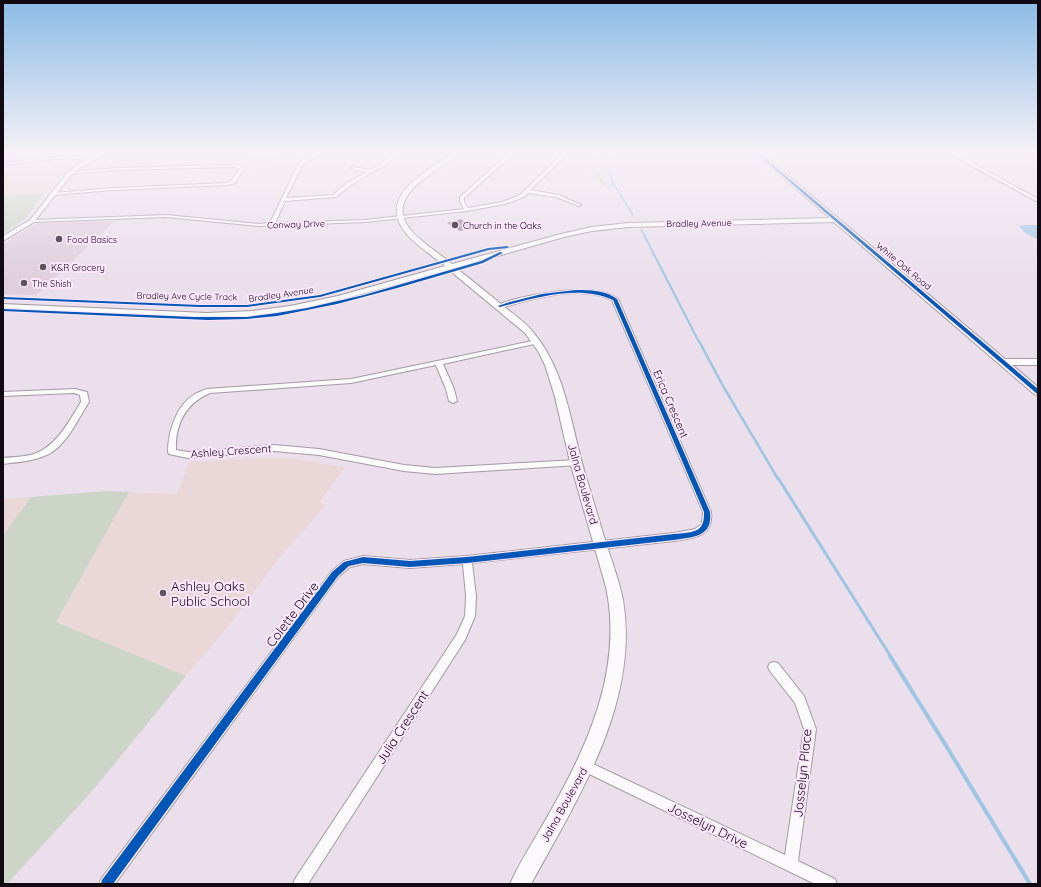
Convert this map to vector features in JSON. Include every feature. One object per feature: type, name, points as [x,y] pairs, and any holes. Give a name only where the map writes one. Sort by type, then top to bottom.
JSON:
[{"type":"street","points":[[3,239],[32,221],[52,195]]},
{"type":"street","points":[[272,224],[285,195]]},
{"type":"street","points":[[283,200],[335,195]]},
{"type":"street","points":[[399,216],[398,205],[404,195]]},
{"type":"street","points":[[465,195],[462,198],[462,202],[467,210]]},
{"type":"street","name":"Conway Drive","points":[[32,221],[166,216],[259,225],[365,221],[399,216],[467,210],[503,203],[523,195]]},
{"type":"street","points":[[553,195],[578,205]]},
{"type":"street","name":"White Oak Road","points":[[807,195],[1038,392]]},
{"type":"street","points":[[1028,195],[1038,201]]},
{"type":"street","name":"Jalna Boulevard","points":[[399,216],[408,232],[500,306],[532,335],[537,342],[551,369],[576,462],[610,575],[616,602],[618,634],[616,669],[611,696],[585,766],[520,884]]},
{"type":"street","name":"Bradley Avenue","points":[[3,306],[200,316],[253,314],[312,305],[541,239],[598,228],[628,225],[836,220]]},
{"type":"street","name":"Bradley Avenue","points":[[3,300],[207,309],[248,308],[315,298],[450,265]]},
{"type":"street","name":"Erica Crescent","points":[[500,306],[525,298],[547,294],[599,292],[606,293],[615,299],[709,519],[701,531],[693,534],[600,544]]},
{"type":"street","name":"Ashley Crescent","points":[[537,342],[351,381],[209,391],[196,397],[185,409],[177,424],[171,442],[172,452],[188,454],[274,448],[319,452],[404,468],[435,471],[576,462]]},
{"type":"street","points":[[1003,362],[1038,362]]},
{"type":"street","points":[[439,363],[450,388],[452,401]]},
{"type":"street","points":[[3,394],[75,391],[84,394],[85,402],[60,441],[52,449],[35,457],[3,461]]},
{"type":"street","name":"Colette Drive","points":[[106,884],[335,574],[347,564],[363,560],[410,564],[467,560],[600,544]]},
{"type":"street","name":"Julia Crescent","points":[[300,884],[461,637],[470,616],[471,596],[467,560]]},
{"type":"street","name":"Josselyn Place","points":[[774,667],[800,700],[810,729],[791,865]]},
{"type":"street","name":"Josselyn Drive","points":[[585,766],[830,884]]},
{"type":"shaded area","points":[[3,195],[19,195],[3,197]]},
{"type":"shaded area","points":[[42,195],[25,219],[6,232],[3,232],[3,197]]},
{"type":"shaded area","points":[[115,221],[36,295],[3,294],[3,244],[36,223]]},
{"type":"shaded area","name":"Ashley Oaks Public School","points":[[288,458],[345,467],[320,501],[325,506],[275,563],[231,623],[186,676],[56,622],[129,492],[177,494],[189,462]]},
{"type":"shaded area","points":[[107,491],[129,492],[56,622],[186,676],[94,789],[7,884],[3,884],[3,536],[31,497]]},
{"type":"shaded area","points":[[31,497],[3,536],[3,499]]},
{"type":"water","points":[[1038,225],[1038,240],[1024,232],[1019,226]]},
{"type":"building","name":"Church in the Oaks","points":[[461,219],[469,225],[465,225],[470,229],[460,231],[447,223]]},
{"type":"waterway","points":[[621,195],[633,215]]},
{"type":"waterway","points":[[641,230],[645,236]]},
{"type":"waterway","points":[[644,235],[699,342]]},
{"type":"waterway","points":[[699,341],[723,386],[778,479]]},
{"type":"waterway","points":[[778,478],[891,657]]},
{"type":"waterway","points":[[890,656],[1030,884]]},
{"type":"cycle path","points":[[807,195],[1038,392]]},
{"type":"cycle path","name":"Bradley Ave Cycle Track","points":[[3,298],[200,306],[247,306],[320,296],[489,249],[507,247]]},
{"type":"cycle path","points":[[3,310],[221,319],[247,318],[307,309],[366,296],[482,262],[501,253]]},
{"type":"cycle path","points":[[106,884],[335,574],[347,564],[363,560],[410,564],[467,560],[674,537],[693,534],[703,529],[706,525],[708,520],[707,512],[615,299],[605,294],[591,292],[559,293],[525,299],[500,306]]},
{"type":"place","name":"Church in the Oaks","points":[[455,225]]},
{"type":"place","name":"Food Basics","points":[[59,239]]},
{"type":"place","name":"K&R Grocery","points":[[43,267]]},
{"type":"place","name":"The Shish","points":[[24,283]]},
{"type":"place","name":"Ashley Oaks Public School","points":[[163,593]]}]
